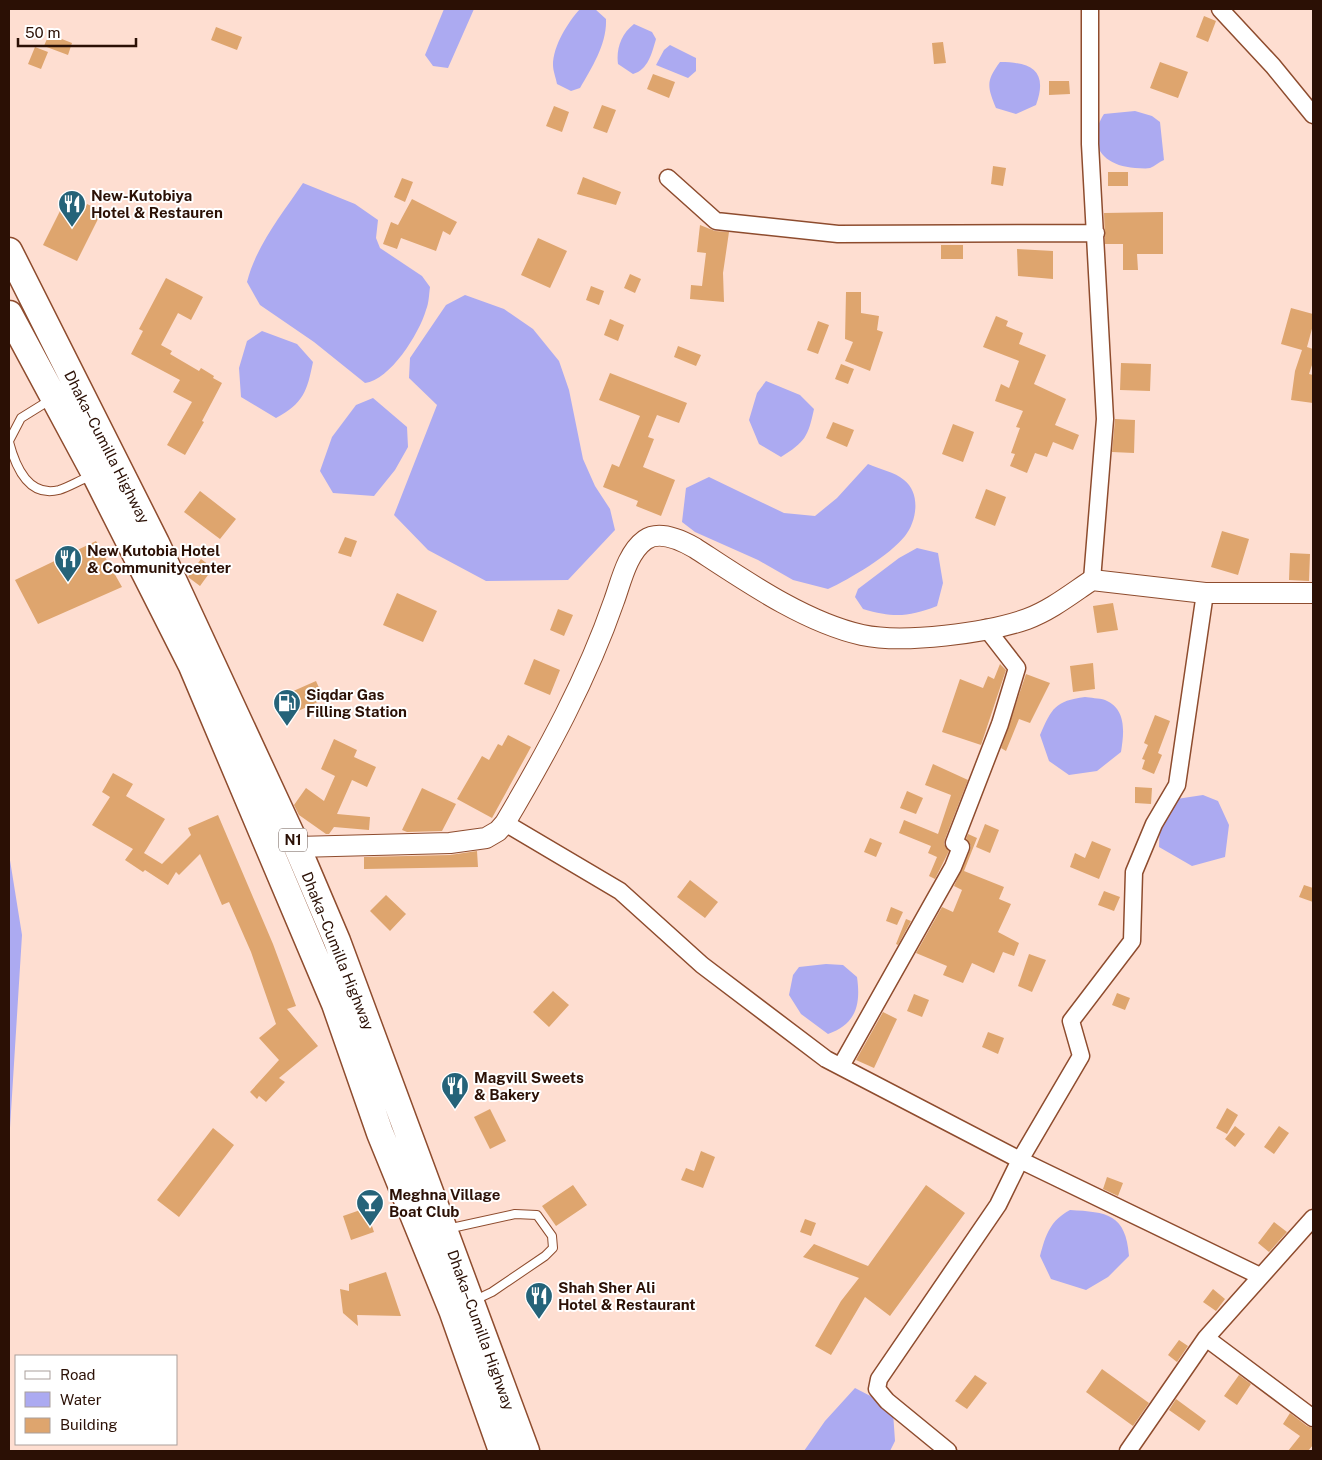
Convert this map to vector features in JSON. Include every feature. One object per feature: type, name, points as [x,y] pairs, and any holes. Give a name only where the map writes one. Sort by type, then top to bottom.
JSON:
[{"type":"highway","name":"Dhaka–Cumilla Highway","points":[[9,251],[156,543],[297,848],[337,941],[526,1451]]},
{"type":"highway","name":"Dhaka–Cumilla Highway","points":[[9,314],[95,474],[192,666],[328,986],[380,1133],[452,1310],[502,1451]]},
{"type":"street","points":[[1090,9],[1090,144],[1106,419],[1092,580]]},
{"type":"street","points":[[1220,9],[1273,66],[1313,115]]},
{"type":"street","points":[[668,178],[716,221],[838,234],[1096,234]]},
{"type":"street","points":[[297,848],[459,842],[486,838],[498,831],[505,823],[542,761],[592,661],[629,562],[645,540],[655,535],[678,540],[695,548],[807,616],[863,635],[942,637],[1027,619],[1058,604],[1092,580],[1205,593],[1313,593]]},
{"type":"street","points":[[948,1451],[887,1401],[877,1389],[879,1379],[998,1205],[1020,1160],[1081,1056],[1071,1021],[1132,941],[1134,872],[1154,824],[1178,784],[1205,593]]},
{"type":"street","points":[[841,1066],[953,867],[961,847],[954,843],[1000,724],[1017,668],[986,628]]},
{"type":"street","points":[[505,823],[620,891],[702,965],[826,1059],[1020,1160],[1260,1276]]},
{"type":"street","points":[[1128,1451],[1206,1338],[1313,1218]]},
{"type":"street","points":[[1206,1338],[1313,1418]]},
{"type":"lane","points":[[54,398],[21,418],[9,442],[22,477],[38,489],[57,490],[95,474]]},
{"type":"lane","points":[[444,1230],[514,1214],[538,1215],[552,1236],[553,1248],[545,1256],[492,1292],[472,1302]]},
{"type":"water","points":[[444,9],[474,9],[448,68],[433,66],[425,55]]},
{"type":"water","points":[[580,9],[595,9],[606,19],[606,28],[598,55],[589,72],[580,88],[571,91],[557,84],[553,67],[556,50],[562,35]]},
{"type":"water","points":[[634,24],[652,32],[656,39],[646,65],[633,74],[618,64],[618,58],[619,47],[623,37]]},
{"type":"water","points":[[670,45],[696,58],[696,71],[688,78],[656,65],[664,50]]},
{"type":"water","points":[[1000,62],[1021,64],[1035,71],[1039,77],[1040,84],[1036,105],[1016,114],[996,108],[989,84],[992,74]]},
{"type":"water","points":[[1135,111],[1152,116],[1160,122],[1164,160],[1150,168],[1135,168],[1114,163],[1100,151],[1097,143],[1096,134],[1104,114]]},
{"type":"water","points":[[303,183],[355,204],[378,220],[376,238],[380,248],[422,276],[430,287],[427,307],[410,343],[393,365],[375,380],[365,383],[314,342],[260,305],[247,282],[263,243]]},
{"type":"water","points":[[465,295],[504,309],[533,329],[559,361],[569,390],[583,459],[595,486],[610,509],[615,530],[568,580],[486,581],[428,550],[394,515],[437,405],[409,378],[410,358],[446,305]]},
{"type":"water","points":[[262,331],[297,344],[313,362],[309,381],[303,395],[293,407],[276,418],[241,397],[239,368],[247,341]]},
{"type":"water","points":[[766,381],[800,395],[814,409],[810,426],[804,438],[781,457],[759,444],[749,420],[757,393]]},
{"type":"water","points":[[373,398],[407,427],[408,447],[395,470],[374,496],[333,493],[320,471],[332,437],[356,405]]},
{"type":"water","points":[[868,464],[896,475],[909,486],[915,499],[912,523],[905,536],[890,551],[858,573],[828,589],[793,580],[758,560],[695,532],[682,522],[686,488],[709,477],[784,513],[815,516],[837,498]]},
{"type":"water","points":[[917,548],[938,553],[943,583],[937,606],[901,615],[884,614],[863,609],[855,597],[858,589],[899,558]]},
{"type":"water","points":[[1085,697],[1105,700],[1112,704],[1121,715],[1123,737],[1121,752],[1097,771],[1069,775],[1049,761],[1040,735],[1056,707],[1067,701]]},
{"type":"water","points":[[1203,795],[1218,801],[1229,825],[1225,857],[1192,866],[1159,847],[1160,819],[1170,800]]},
{"type":"water","points":[[9,854],[22,935],[9,1144]]},
{"type":"water","points":[[826,964],[843,965],[857,977],[858,987],[857,1005],[851,1019],[845,1025],[828,1034],[801,1014],[789,995],[793,975],[799,967]]},
{"type":"water","points":[[1070,1210],[1094,1212],[1112,1218],[1124,1231],[1127,1242],[1129,1256],[1108,1277],[1086,1290],[1051,1279],[1040,1256],[1044,1241],[1053,1224]]},
{"type":"water","points":[[855,1388],[880,1401],[893,1412],[895,1441],[890,1451],[804,1451],[825,1421]]},
{"type":"building","points":[[1204,16],[1216,21],[1208,42],[1196,37]]},
{"type":"building","points":[[216,27],[242,37],[237,50],[211,40]]},
{"type":"building","points":[[49,34],[72,43],[68,55],[44,46]]},
{"type":"building","points":[[943,42],[946,63],[934,64],[932,43]]},
{"type":"building","points":[[35,47],[48,52],[41,69],[28,64]]},
{"type":"building","points":[[1160,62],[1188,72],[1178,98],[1150,88]]},
{"type":"building","points":[[653,74],[675,82],[669,98],[647,89]]},
{"type":"building","points":[[1049,81],[1069,81],[1070,94],[1049,95]]},
{"type":"building","points":[[602,105],[616,110],[607,133],[593,128]]},
{"type":"building","points":[[554,106],[569,112],[562,132],[546,126]]},
{"type":"building","points":[[993,166],[1006,168],[1003,186],[991,184]]},
{"type":"building","points":[[1108,172],[1128,172],[1128,186],[1108,186]]},
{"type":"building","points":[[583,177],[621,192],[616,205],[577,194]]},
{"type":"building","points":[[402,178],[413,182],[405,202],[394,197]]},
{"type":"building","points":[[412,199],[457,222],[450,235],[443,231],[436,251],[401,238],[397,249],[383,244],[391,222],[398,225]]},
{"type":"building","name":"New-Kutobiya Hotel & Restauren","points":[[64,203],[83,212],[87,204],[102,211],[77,261],[43,245]]},
{"type":"building","points":[[1163,212],[1163,254],[1137,254],[1138,270],[1123,270],[1123,244],[1105,244],[1104,213]]},
{"type":"building","points":[[700,225],[715,231],[729,232],[723,273],[724,302],[690,299],[691,285],[702,286],[706,253],[697,252]]},
{"type":"building","points":[[538,238],[567,251],[550,288],[521,275]]},
{"type":"building","points":[[941,245],[963,245],[963,259],[941,259]]},
{"type":"building","points":[[1017,249],[1053,251],[1053,279],[1018,276]]},
{"type":"building","points":[[630,274],[641,279],[635,293],[624,288]]},
{"type":"building","points":[[166,278],[203,297],[191,320],[178,313],[161,345],[172,351],[170,354],[199,371],[201,368],[222,383],[202,421],[204,422],[185,455],[167,445],[192,402],[173,392],[180,380],[131,354],[143,331],[139,329]]},
{"type":"building","points":[[591,286],[604,291],[599,305],[586,300]]},
{"type":"building","points":[[846,292],[861,292],[861,313],[879,316],[877,330],[883,332],[870,371],[845,361],[853,342],[845,339]]},
{"type":"building","points":[[1291,308],[1313,314],[1313,325],[1307,347],[1313,349],[1313,362],[1309,374],[1313,375],[1313,403],[1291,400],[1295,371],[1302,350],[1281,344]]},
{"type":"building","points":[[996,316],[1008,321],[1006,326],[1023,333],[1019,344],[1046,355],[1034,384],[1066,399],[1055,425],[1079,435],[1073,450],[1053,442],[1047,457],[1035,453],[1027,473],[1010,466],[1015,454],[1011,453],[1020,428],[1016,427],[1023,411],[995,401],[1001,384],[1009,388],[1019,361],[983,347]]},
{"type":"building","points":[[610,319],[624,325],[618,341],[604,335]]},
{"type":"building","points":[[818,321],[829,325],[818,354],[807,350]]},
{"type":"building","points":[[678,346],[701,355],[696,366],[674,357]]},
{"type":"building","points":[[1121,363],[1151,364],[1150,391],[1120,390]]},
{"type":"building","points":[[841,364],[854,369],[848,384],[835,379]]},
{"type":"building","points":[[610,373],[687,403],[679,423],[657,415],[648,437],[654,439],[643,467],[675,480],[661,516],[636,506],[638,501],[603,487],[612,464],[619,467],[640,416],[599,400]]},
{"type":"building","points":[[1115,419],[1135,420],[1134,453],[1112,452]]},
{"type":"building","points":[[833,422],[854,430],[847,447],[826,438]]},
{"type":"building","points":[[953,424],[974,432],[963,462],[942,454]]},
{"type":"building","points":[[986,489],[1006,497],[995,526],[975,518]]},
{"type":"building","points":[[200,491],[236,519],[220,539],[184,512]]},
{"type":"building","points":[[1222,531],[1249,539],[1238,575],[1211,567]]},
{"type":"building","points":[[345,537],[357,541],[351,557],[338,553]]},
{"type":"building","name":"New Kutobia Hotel & Communitycenter","points":[[96,541],[122,587],[38,624],[15,580]]},
{"type":"building","points":[[1290,553],[1310,554],[1309,581],[1289,580]]},
{"type":"building","points":[[201,559],[213,568],[200,586],[188,577]]},
{"type":"building","points":[[397,593],[437,611],[423,642],[383,625]]},
{"type":"building","points":[[1113,603],[1118,630],[1097,633],[1093,606]]},
{"type":"building","points":[[558,609],[573,615],[564,636],[550,630]]},
{"type":"building","points":[[534,659],[560,670],[550,695],[524,684]]},
{"type":"building","points":[[1093,663],[1095,689],[1073,692],[1070,666]]},
{"type":"building","points":[[1000,664],[1006,670],[981,745],[942,732],[960,679],[983,688],[988,676],[994,679]]},
{"type":"building","points":[[1026,674],[1050,683],[1030,723],[1019,719],[1006,751],[1001,748]]},
{"type":"building","points":[[316,681],[324,699],[281,719],[273,700]]},
{"type":"building","points":[[1155,715],[1170,721],[1158,753],[1162,755],[1154,774],[1142,769],[1145,760],[1142,759],[1148,745],[1144,743]]},
{"type":"building","points":[[508,735],[531,747],[492,818],[457,799],[482,756],[489,760],[498,744],[502,746]]},
{"type":"building","points":[[334,739],[357,750],[354,757],[376,767],[367,787],[352,780],[337,814],[370,817],[369,830],[334,827],[329,834],[326,834],[299,815],[294,805],[306,788],[324,801],[335,776],[321,769]]},
{"type":"building","points":[[933,764],[968,780],[945,839],[944,844],[949,851],[935,879],[929,876],[937,857],[928,853],[931,846],[899,833],[904,820],[938,834],[951,795],[925,785]]},
{"type":"building","points":[[113,773],[133,784],[126,796],[165,819],[144,853],[162,864],[191,835],[188,828],[218,815],[273,944],[296,1006],[287,1009],[318,1046],[279,1078],[285,1082],[266,1102],[259,1096],[257,1099],[250,1092],[279,1060],[259,1038],[276,1024],[251,952],[229,902],[222,905],[200,854],[179,875],[176,872],[168,885],[125,860],[133,849],[92,825],[110,797],[102,792]]},
{"type":"building","points":[[1135,787],[1152,788],[1151,804],[1135,803]]},
{"type":"building","points":[[422,788],[456,804],[442,831],[407,832],[402,830]]},
{"type":"building","points":[[907,791],[923,798],[916,814],[900,808]]},
{"type":"building","points":[[985,824],[999,830],[990,853],[976,847]]},
{"type":"building","points":[[968,834],[977,838],[964,871],[1004,887],[999,899],[1011,904],[998,932],[1019,943],[1014,956],[1003,952],[994,973],[972,963],[963,983],[943,975],[947,966],[916,953],[942,907],[953,912],[962,890],[954,886],[971,846],[966,839]]},
{"type":"building","points":[[870,838],[882,843],[876,857],[864,852]]},
{"type":"building","points":[[1092,841],[1111,849],[1099,879],[1070,867],[1075,853],[1085,858]]},
{"type":"building","points":[[477,851],[478,867],[364,869],[364,857],[450,855]]},
{"type":"building","points":[[690,880],[718,902],[705,918],[677,897]]},
{"type":"building","points":[[1304,885],[1313,888],[1313,902],[1299,897]]},
{"type":"building","points":[[1104,891],[1120,897],[1114,911],[1098,905]]},
{"type":"building","points":[[386,895],[406,914],[390,931],[370,911]]},
{"type":"building","points":[[891,907],[903,912],[897,925],[886,921]]},
{"type":"building","points":[[906,919],[911,921],[898,945],[896,944]]},
{"type":"building","points":[[1029,954],[1046,960],[1032,992],[1018,986]]},
{"type":"building","points":[[553,991],[569,1005],[549,1027],[533,1012]]},
{"type":"building","points":[[1117,993],[1130,998],[1125,1010],[1112,1005]]},
{"type":"building","points":[[914,994],[929,1000],[922,1017],[907,1011]]},
{"type":"building","points":[[883,1012],[897,1019],[874,1068],[856,1060]]},
{"type":"building","points":[[988,1032],[1004,1038],[998,1054],[982,1047]]},
{"type":"building","points":[[1227,1108],[1238,1115],[1227,1134],[1216,1128]]},
{"type":"building","points":[[490,1109],[506,1141],[490,1149],[474,1117]]},
{"type":"building","points":[[1235,1126],[1245,1134],[1235,1147],[1225,1139]]},
{"type":"building","points":[[1279,1126],[1289,1133],[1274,1154],[1264,1147]]},
{"type":"building","points":[[213,1128],[234,1145],[179,1217],[157,1200]]},
{"type":"building","points":[[701,1151],[715,1157],[703,1188],[681,1180],[686,1168],[694,1171]]},
{"type":"building","points":[[1107,1177],[1123,1183],[1118,1196],[1103,1189]]},
{"type":"building","points":[[573,1185],[587,1205],[556,1226],[542,1206]]},
{"type":"building","points":[[926,1185],[965,1213],[890,1316],[865,1297],[831,1355],[815,1346],[841,1301],[859,1278],[803,1257],[814,1244],[868,1266]]},
{"type":"building","points":[[366,1208],[374,1232],[351,1240],[343,1216]]},
{"type":"building","points":[[805,1219],[816,1223],[811,1236],[800,1232]]},
{"type":"building","points":[[1274,1222],[1287,1232],[1269,1252],[1258,1243]]},
{"type":"building","points":[[386,1272],[401,1316],[357,1315],[358,1326],[343,1313],[340,1289],[349,1291],[349,1284]]},
{"type":"building","points":[[1213,1289],[1225,1299],[1216,1311],[1203,1302]]},
{"type":"building","points":[[1179,1340],[1188,1346],[1177,1362],[1168,1355]]},
{"type":"building","points":[[1102,1369],[1149,1403],[1133,1426],[1086,1392]]},
{"type":"building","points":[[975,1375],[987,1383],[967,1409],[955,1401]]},
{"type":"building","points":[[1239,1375],[1251,1384],[1237,1405],[1224,1396]]},
{"type":"building","points":[[1176,1399],[1206,1421],[1199,1431],[1169,1410]]},
{"type":"building","points":[[1290,1413],[1307,1426],[1313,1428],[1313,1445],[1308,1451],[1288,1451],[1300,1436],[1283,1424]]},
{"type":"place","name":"New-Kutobiya Hotel & Restauren","points":[[72,228]]},
{"type":"place","name":"New Kutobia Hotel & Communitycenter","points":[[68,583]]},
{"type":"place","name":"Siqdar Gas Filling Station","points":[[287,727]]},
{"type":"place","name":"Magvill Sweets & Bakery","points":[[455,1110]]},
{"type":"place","name":"Meghna Village Boat Club","points":[[370,1227]]},
{"type":"place","name":"Shah Sher Ali Hotel & Restaurant","points":[[539,1320]]}]
